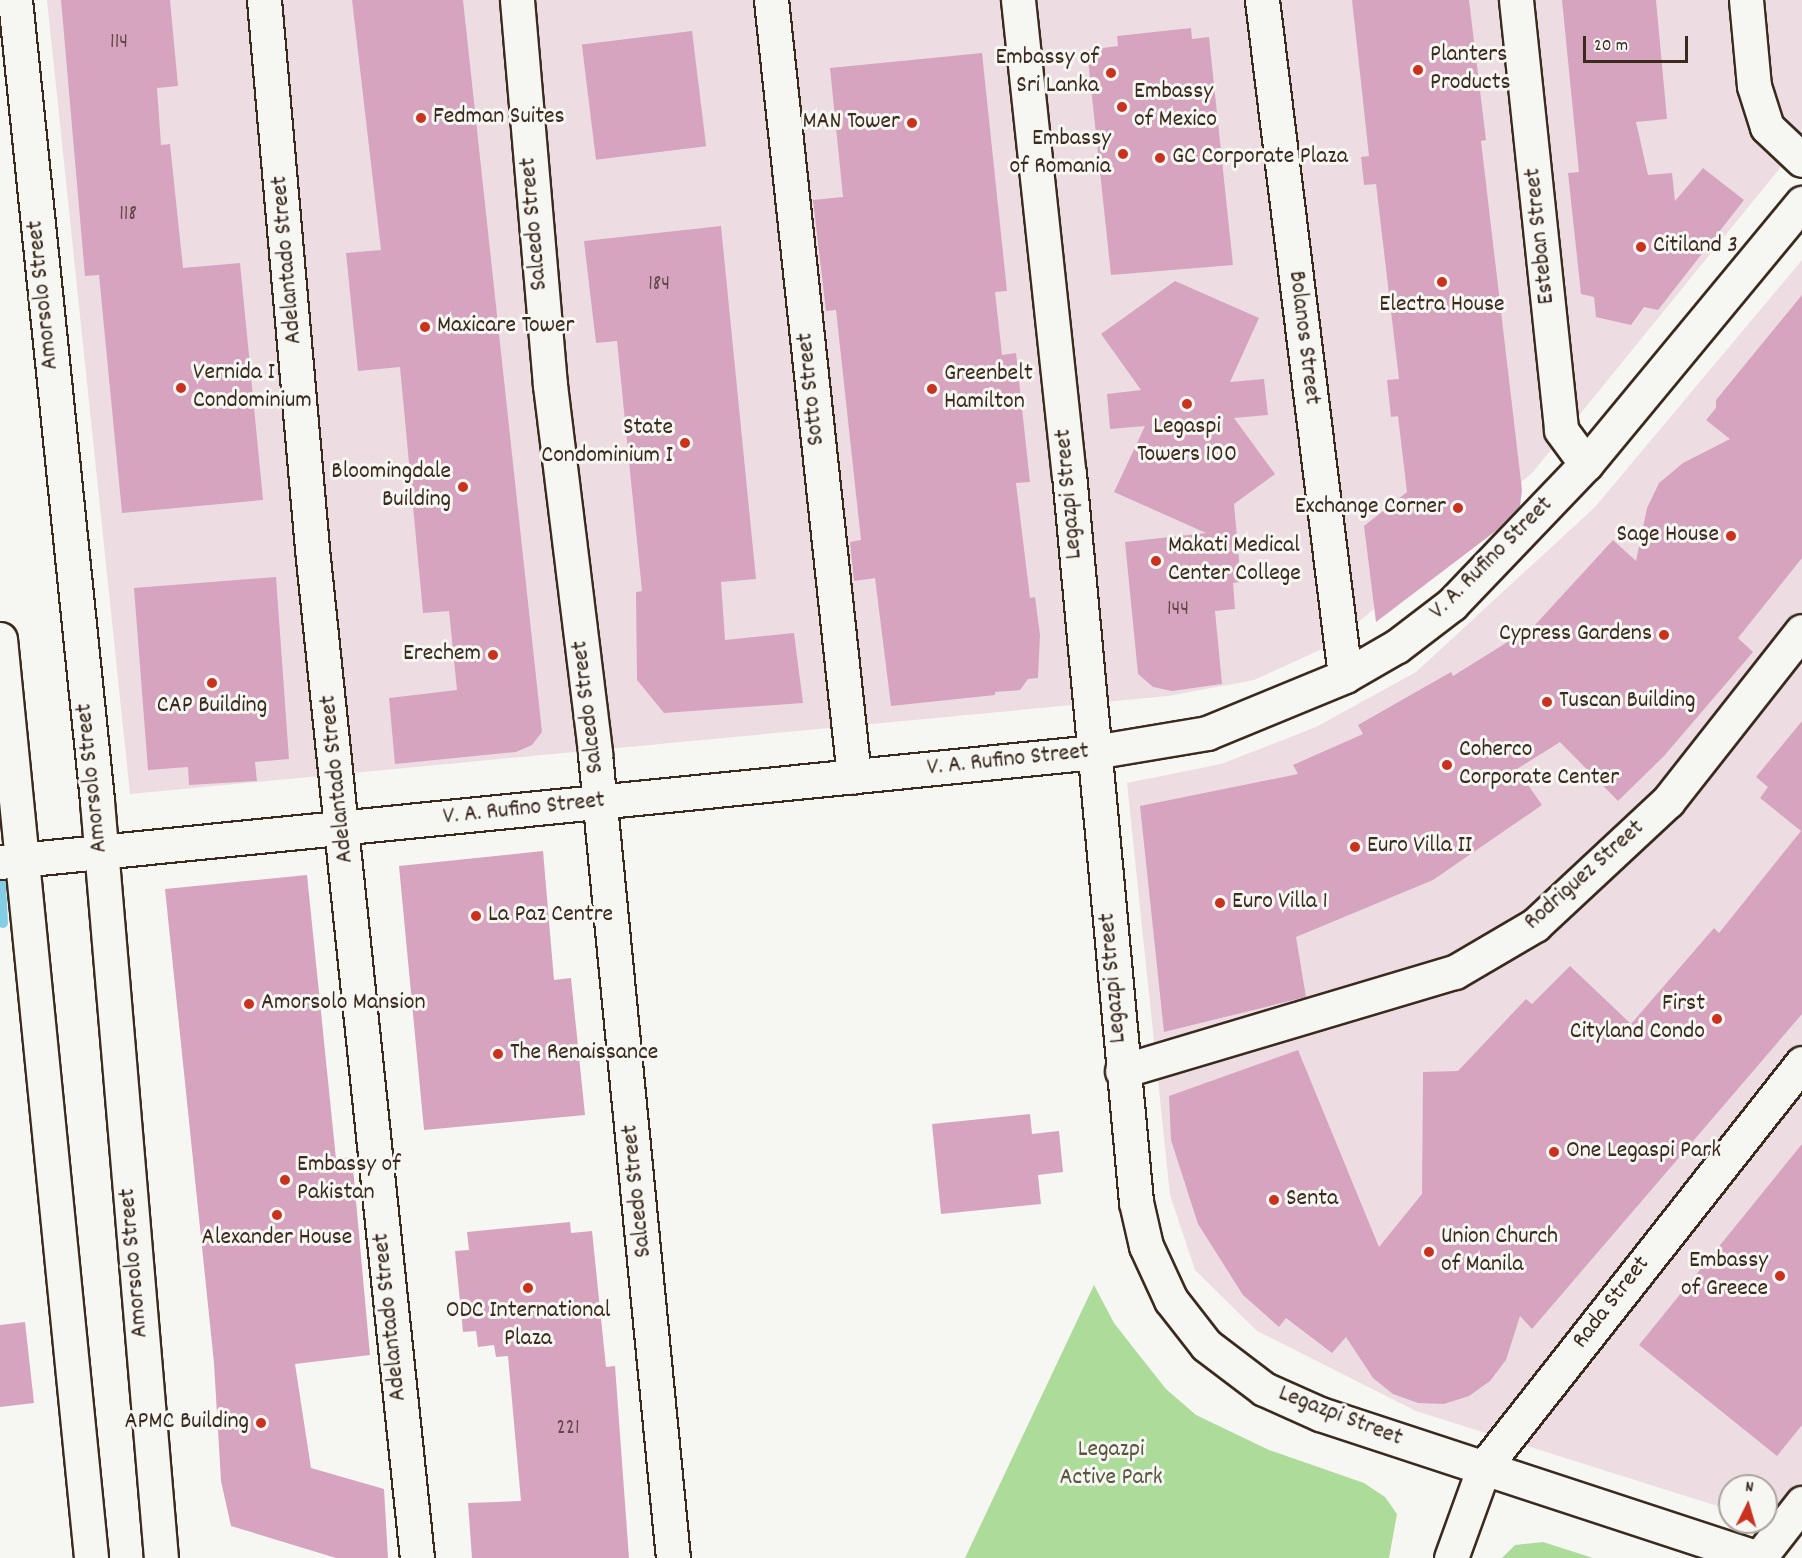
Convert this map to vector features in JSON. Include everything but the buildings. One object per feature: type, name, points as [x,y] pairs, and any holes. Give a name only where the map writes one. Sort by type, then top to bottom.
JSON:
[{"type":"street","name":"Amorsolo Street","points":[[15,0],[101,854],[160,1558]]},
{"type":"street","name":"Adelantado Street","points":[[264,0],[312,549],[343,828],[417,1558]]},
{"type":"street","name":"Salcedo Street","points":[[517,0],[549,374],[600,802],[673,1558]]},
{"type":"street","name":"Sotto Street","points":[[771,0],[854,777]]},
{"type":"street","name":"Legazpi Street","points":[[1018,0],[1094,752],[1122,1071],[1136,1202],[1146,1246],[1172,1300],[1206,1345],[1264,1389],[1320,1414],[1759,1558]]},
{"type":"street","name":"Bolanos Street","points":[[1262,0],[1345,676]]},
{"type":"street","name":"Esteban Street","points":[[1516,0],[1561,430],[1586,464]]},
{"type":"street","points":[[1746,0],[1754,86],[1767,127],[1802,160]]},
{"type":"street","name":"V. A. Rufino Street","points":[[10,861],[101,854],[1094,752],[1207,733],[1345,676],[1396,646],[1452,604],[1586,464],[1802,203]]},
{"type":"street","name":"Rodriguez Street","points":[[1122,1071],[1455,972],[1535,925],[1668,801],[1802,631]]},
{"type":"street","points":[[0,639],[10,861],[91,1558]]},
{"type":"street","name":"Rada Street","points":[[1451,1558],[1484,1467],[1802,1063]]},
{"type":"street","points":[[1759,1558],[1802,1503]]},
{"type":"shaded area","points":[[47,0],[1802,0],[1802,141],[1533,472],[1333,644],[1254,680],[1168,696],[130,794]]},
{"type":"shaded area","points":[[1802,260],[1802,1533],[1778,1526],[1778,1474],[1718,1474],[1718,1506],[1416,1411],[1257,1331],[1195,1270],[1170,1195],[1127,783],[1221,764],[1316,727],[1416,672],[1595,507]]},
{"type":"green space","name":"Legazpi Active Park","points":[[1094,1285],[1114,1323],[1139,1355],[1166,1389],[1196,1415],[1269,1450],[1364,1483],[1385,1497],[1397,1514],[1389,1558],[965,1558]]},
{"type":"green space","points":[[1543,1542],[1593,1558],[1502,1558],[1515,1545]]},
{"type":"waterway","points":[[0,866],[3,923]]},
{"type":"place","name":"Planters Products","points":[[1418,70]]},
{"type":"place","name":"Embassy of Sri Lanka","points":[[1111,73]]},
{"type":"place","name":"Embassy of Mexico","points":[[1122,107]]},
{"type":"place","name":"Fedman Suites","points":[[421,118]]},
{"type":"place","name":"MAN Tower","points":[[912,123]]},
{"type":"place","name":"Embassy of Romania","points":[[1123,154]]},
{"type":"place","name":"GC Corporate Plaza","points":[[1160,158]]},
{"type":"place","name":"Citiland 3","points":[[1641,247]]},
{"type":"place","name":"Electra House","points":[[1442,282]]},
{"type":"place","name":"Maxicare Tower","points":[[425,327]]},
{"type":"place","name":"Vernida I Condominium","points":[[181,388]]},
{"type":"place","name":"Greenbelt Hamilton","points":[[932,389]]},
{"type":"place","name":"Legaspi Towers 100","points":[[1187,404]]},
{"type":"place","name":"State Condominium I","points":[[685,443]]},
{"type":"place","name":"Bloomingdale Building","points":[[463,487]]},
{"type":"place","name":"Exchange Corner","points":[[1458,508]]},
{"type":"place","name":"Sage House","points":[[1731,536]]},
{"type":"place","name":"Makati Medical Center College","points":[[1156,561]]},
{"type":"place","name":"Cypress Gardens","points":[[1664,635]]},
{"type":"place","name":"Erechem","points":[[493,655]]},
{"type":"place","name":"CAP Building","points":[[212,683]]},
{"type":"place","name":"Tuscan Building","points":[[1547,702]]},
{"type":"place","name":"Coherco Corporate Center","points":[[1447,765]]},
{"type":"place","name":"Euro Villa II","points":[[1355,847]]},
{"type":"place","name":"Euro Villa 1","points":[[1220,903]]},
{"type":"place","name":"La Paz Centre","points":[[476,916]]},
{"type":"place","name":"Amorsolo Mansion","points":[[249,1004]]},
{"type":"place","name":"First Cityland Condo","points":[[1717,1019]]},
{"type":"place","name":"The Renaissance","points":[[498,1054]]},
{"type":"place","name":"One Legaspi Park","points":[[1554,1152]]},
{"type":"place","name":"Embassy of Pakistan","points":[[285,1180]]},
{"type":"place","name":"Senta","points":[[1274,1200]]},
{"type":"place","name":"Alexander House","points":[[277,1215]]},
{"type":"place","name":"Union Church of Manila","points":[[1429,1252]]},
{"type":"place","name":"Embassy of Greece","points":[[1780,1276]]},
{"type":"place","name":"ODC International Plaza","points":[[528,1288]]},
{"type":"place","name":"APMC Building","points":[[261,1423]]}]
